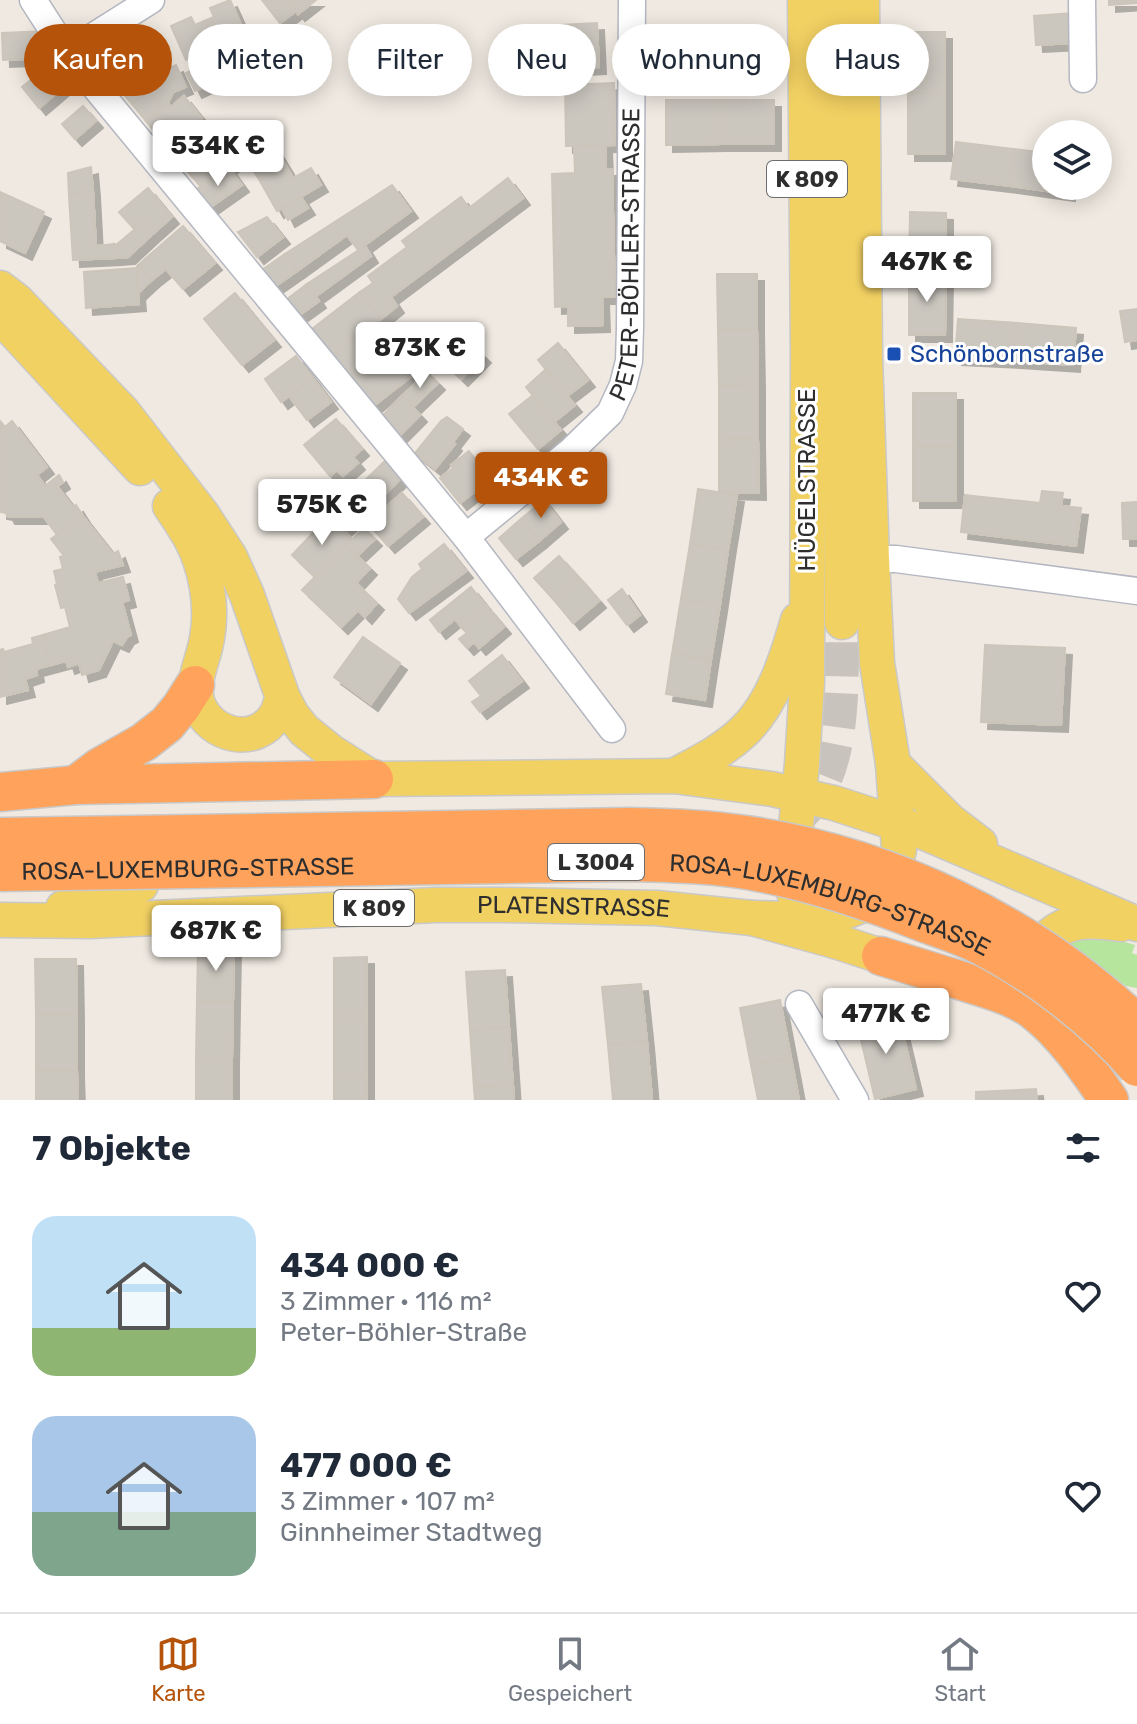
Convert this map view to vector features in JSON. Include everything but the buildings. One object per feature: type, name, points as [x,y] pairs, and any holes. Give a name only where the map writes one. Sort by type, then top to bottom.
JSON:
[{"type":"highway","points":[[76,785],[167,724],[195,685]]},
{"type":"highway","points":[[0,792],[76,785],[374,779]]},
{"type":"highway","name":"ROSA-LUXEMBURG-STRASSE","points":[[0,837],[630,827],[745,834],[817,849],[887,870],[940,892],[1038,944],[1099,990],[1137,1024]]},
{"type":"highway","name":"ROSA-LUXEMBURG-STRASSE","points":[[0,872],[630,862],[756,872],[823,886],[863,899],[977,944],[1034,978],[1084,1016],[1137,1067]]},
{"type":"highway","points":[[881,956],[1008,997],[1028,995],[1086,1066],[1109,1100]]},
{"type":"main road","name":"HÜGELSTRASSE","points":[[805,0],[807,683],[791,879],[792,893],[799,908],[835,941]]},
{"type":"main road","name":"K 809","points":[[837,0],[842,622]]},
{"type":"main road","name":"K 809","points":[[752,918],[807,917],[845,912],[863,905],[881,891],[894,868],[899,850],[893,764],[877,663],[872,559],[865,357],[862,0]]},
{"type":"main road","points":[[0,288],[27,310],[123,412],[202,514],[230,557],[292,715],[304,730],[330,751],[374,779]]},
{"type":"main road","points":[[0,321],[11,328],[128,453],[165,498],[192,539],[208,591],[210,618],[195,685],[202,713],[229,735],[241,735],[259,730],[275,716],[283,698]]},
{"type":"main road","name":"K 809","points":[[374,779],[674,776],[730,743],[746,730],[760,712],[790,648],[807,589]]},
{"type":"main road","points":[[893,764],[950,821],[1015,871]]},
{"type":"main road","points":[[674,776],[800,794],[897,823],[1137,925]]},
{"type":"main road","name":"K 809","points":[[6,920],[107,897],[141,885]]},
{"type":"main road","name":"PLATENSTRASSE","points":[[6,920],[90,921],[436,905],[657,908],[752,918],[881,956]]},
{"type":"main road","points":[[1028,995],[1030,963],[1054,930],[1083,922],[1137,925]]},
{"type":"street","points":[[33,0],[48,24]]},
{"type":"street","points":[[113,24],[151,0]]},
{"type":"street","name":"PETER-BÖHLER-STRASSE","points":[[466,537],[571,451],[610,413],[623,385],[629,361],[630,328],[632,0]]},
{"type":"street","points":[[1082,0],[1083,79]]},
{"type":"street","points":[[102,96],[466,537],[612,729]]},
{"type":"street","points":[[872,559],[896,559],[1137,591]]},
{"type":"street","points":[[1028,995],[1137,1006]]},
{"type":"street","points":[[799,1004],[855,1100]]},
{"type":"green space","points":[[1101,935],[1135,945],[1132,953],[1137,955],[1137,988],[1126,986],[1062,939]]},
{"type":"tunnel","points":[[797,818],[814,800],[833,753],[841,699],[842,622]]},
{"type":"place","name":"Schönbornstraße","points":[[894,354]]}]
